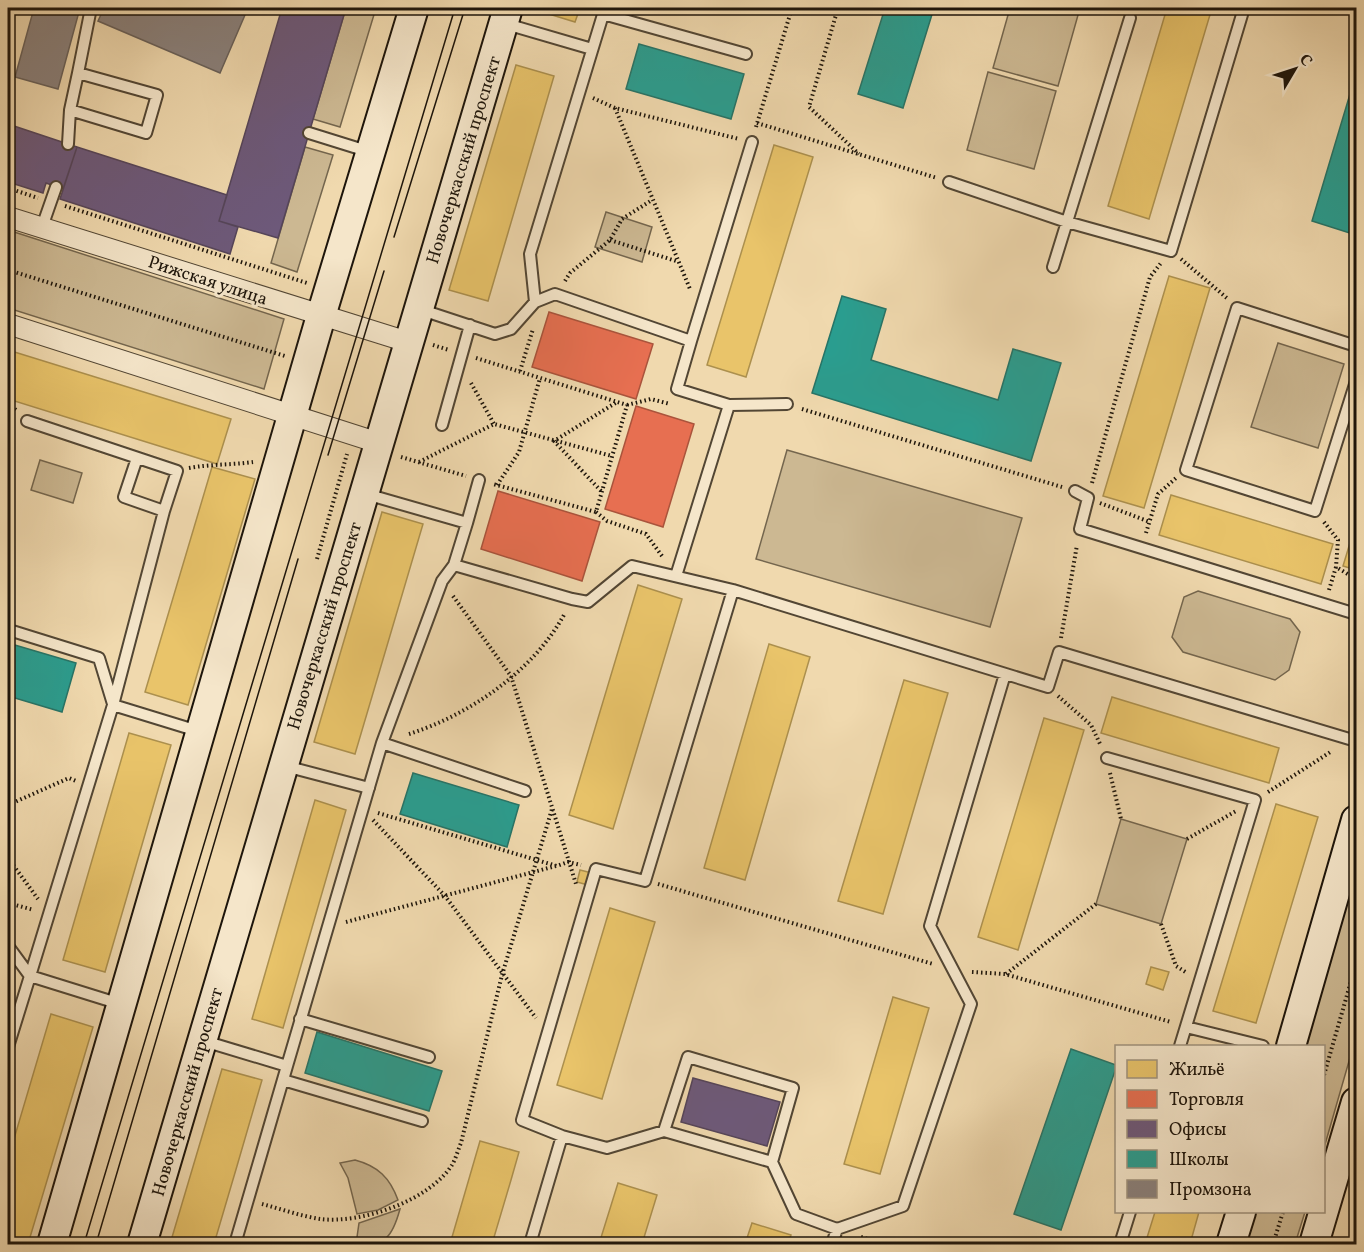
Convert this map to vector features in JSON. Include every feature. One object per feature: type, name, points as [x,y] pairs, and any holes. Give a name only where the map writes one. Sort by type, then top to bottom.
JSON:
[{"type":"main road","points":[[52,1245],[292,415],[414,8]]},
{"type":"main road","name":"Новочеркасский проспект","points":[[142,1245],[364,494],[387,449],[418,343],[418,308],[506,15]]},
{"type":"main road","points":[[1292,1045],[1356,820]]},
{"type":"main road","points":[[1325,1208],[1356,1102]]},
{"type":"main road","points":[[1231,1245],[1241,1213]]},
{"type":"main road","points":[[1314,1245],[1323,1213]]},
{"type":"street","name":"Рижская улица","points":[[8,217],[321,316],[418,343]]},
{"type":"street","points":[[8,324],[292,415],[387,449]]},
{"type":"lane","points":[[68,144],[70,110],[91,8]]},
{"type":"lane","points":[[949,182],[1067,222],[1171,251],[1244,8]]},
{"type":"lane","points":[[535,302],[530,254],[604,10],[746,54]]},
{"type":"lane","points":[[506,15],[592,49]]},
{"type":"lane","points":[[1053,267],[1130,18]]},
{"type":"lane","points":[[70,110],[146,134],[157,95],[78,74]]},
{"type":"lane","points":[[309,132],[370,152]]},
{"type":"lane","points":[[752,142],[677,389],[729,405],[787,404]]},
{"type":"lane","points":[[42,228],[56,187]]},
{"type":"lane","points":[[418,308],[495,334],[511,329],[535,302],[555,294],[691,341]]},
{"type":"lane","points":[[1356,346],[1237,308],[1186,470],[1315,511],[1356,381]]},
{"type":"lane","points":[[442,425],[470,325]]},
{"type":"lane","points":[[676,576],[729,405]]},
{"type":"lane","points":[[8,1047],[113,705],[164,511],[177,471],[27,421]]},
{"type":"lane","points":[[137,458],[124,497],[164,511]]},
{"type":"lane","points":[[235,1245],[382,743],[442,581],[454,565],[479,480]]},
{"type":"lane","points":[[1075,491],[1088,498],[1080,529],[1356,614]]},
{"type":"lane","points":[[364,494],[467,523]]},
{"type":"lane","points":[[454,565],[588,602],[632,566],[733,590],[1048,687],[1059,652],[1356,741]]},
{"type":"lane","points":[[733,590],[645,881],[596,869],[522,1120],[562,1136],[607,1148],[664,1131],[772,1162]]},
{"type":"lane","points":[[9,630],[99,658],[113,705]]},
{"type":"lane","points":[[664,1131],[688,1057],[793,1088],[772,1162],[796,1214],[837,1229],[903,1206],[971,1004],[930,926],[1005,674]]},
{"type":"lane","points":[[113,705],[202,732]]},
{"type":"lane","points":[[382,743],[525,791]]},
{"type":"lane","points":[[1107,758],[1255,800],[1181,1045]]},
{"type":"lane","points":[[283,766],[369,788]]},
{"type":"lane","points":[[8,946],[30,976],[121,1004]]},
{"type":"lane","points":[[300,1019],[429,1057]]},
{"type":"lane","points":[[1186,1027],[1255,1045]]},
{"type":"lane","points":[[201,1040],[287,1066]]},
{"type":"lane","points":[[283,1080],[422,1121]]},
{"type":"lane","points":[[530,1245],[562,1136]]},
{"type":"lane","points":[[1120,1245],[1130,1213]]},
{"type":"lane","points":[[832,1245],[837,1229]]},
{"type":"path","points":[[579,91],[615,108],[752,142],[792,8]]},
{"type":"path","points":[[838,8],[809,107],[860,154]]},
{"type":"path","points":[[615,108],[676,261],[701,307]]},
{"type":"path","points":[[757,123],[949,182]]},
{"type":"path","points":[[8,188],[315,287]]},
{"type":"path","points":[[555,294],[570,273],[610,240],[622,219],[652,200]]},
{"type":"path","points":[[610,240],[676,261]]},
{"type":"path","points":[[1150,522],[1088,498],[1150,277],[1171,251],[1208,280],[1237,308]]},
{"type":"path","points":[[8,270],[287,357]]},
{"type":"path","points":[[520,371],[538,313],[535,302]]},
{"type":"path","points":[[418,343],[460,358],[520,371],[627,405],[651,399],[671,405],[677,389]]},
{"type":"path","points":[[460,358],[494,424]]},
{"type":"path","points":[[497,485],[519,452],[540,378]]},
{"type":"path","points":[[554,441],[617,402]]},
{"type":"path","points":[[787,404],[1075,491]]},
{"type":"path","points":[[596,512],[627,405]]},
{"type":"path","points":[[418,462],[494,424],[612,456]]},
{"type":"path","points":[[554,441],[602,492]]},
{"type":"path","points":[[387,449],[418,462],[596,512],[607,521],[646,534],[676,576]]},
{"type":"path","points":[[316,561],[347,453]]},
{"type":"path","points":[[177,471],[210,464],[219,466],[259,461]]},
{"type":"path","points":[[1142,548],[1158,494],[1186,470]]},
{"type":"path","points":[[1315,511],[1338,540],[1336,567],[1325,604]]},
{"type":"path","points":[[1059,652],[1080,529]]},
{"type":"path","points":[[1336,567],[1356,579]]},
{"type":"path","points":[[442,581],[511,676],[585,910]]},
{"type":"path","points":[[382,743],[425,729],[474,706],[539,650],[562,619],[573,599]]},
{"type":"path","points":[[8,806],[69,778],[78,782]]},
{"type":"path","points":[[363,809],[557,866]]},
{"type":"path","points":[[363,809],[444,896],[548,1034]]},
{"type":"path","points":[[247,1200],[321,1219],[351,1219],[377,1214],[409,1199],[432,1184],[452,1165],[461,1143],[502,975],[552,809]]},
{"type":"path","points":[[8,858],[49,914]]},
{"type":"path","points":[[328,927],[568,862],[596,869]]},
{"type":"path","points":[[645,881],[954,972],[1005,974],[1186,1027]]},
{"type":"path","points":[[8,903],[49,914]]},
{"type":"path","points":[[1005,974],[1096,904]]},
{"type":"path","points":[[1161,924],[1176,966],[1200,980]]},
{"type":"path","points":[[1325,1068],[1356,964]]},
{"type":"path","points":[[1273,1245],[1283,1213]]},
{"type":"shaded area","points":[[346,8],[376,8],[340,127],[313,119]]},
{"type":"shaded area","points":[[1010,8],[1080,8],[1058,86],[993,68]]},
{"type":"shaded area","points":[[988,72],[1056,91],[1034,169],[967,150]]},
{"type":"shaded area","points":[[305,147],[333,155],[297,272],[271,263]]},
{"type":"shaded area","points":[[606,212],[652,227],[642,262],[595,247]]},
{"type":"shaded area","points":[[8,230],[284,319],[264,389],[8,308]]},
{"type":"shaded area","points":[[1278,343],[1344,364],[1318,448],[1251,427]]},
{"type":"shaded area","points":[[787,450],[1022,518],[990,627],[756,559]]},
{"type":"shaded area","points":[[40,460],[82,473],[73,503],[31,490]]},
{"type":"shaded area","points":[[1198,591],[1290,619],[1300,632],[1289,670],[1275,680],[1183,652],[1172,637],[1184,597]]},
{"type":"shaded area","points":[[1121,819],[1187,839],[1161,924],[1096,904]]},
{"type":"shaded area","points":[[1356,872],[1356,1037],[1325,1145],[1325,1045],[1305,1045]]},
{"type":"shaded area","points":[[355,1160],[377,1169],[387,1179],[398,1200],[378,1210],[357,1214],[348,1178],[340,1163]]},
{"type":"shaded area","points":[[400,1209],[394,1227],[386,1238],[374,1243],[356,1244],[359,1223]]},
{"type":"shaded area","points":[[1256,1213],[1305,1213],[1295,1244],[1246,1244]]},
{"type":"building: Жильё","points":[[537,8],[580,8],[575,22],[536,10]]},
{"type":"building: Жильё","points":[[1167,8],[1212,8],[1149,219],[1108,206]]},
{"type":"building: Жильё","points":[[516,65],[554,76],[488,301],[449,290]]},
{"type":"building: Жильё","points":[[774,145],[813,157],[746,377],[707,365]]},
{"type":"building: Жильё","points":[[1169,276],[1210,288],[1144,508],[1103,496]]},
{"type":"building: Жильё","points":[[8,350],[231,419],[217,464],[8,399]]},
{"type":"building: Жильё","points":[[212,467],[255,479],[188,705],[145,692]]},
{"type":"building: Жильё","points":[[1171,495],[1333,544],[1321,584],[1159,535]]},
{"type":"building: Жильё","points":[[382,512],[423,524],[355,754],[314,742]]},
{"type":"building: Жильё","points":[[1356,523],[1356,570],[1343,566]]},
{"type":"building: Жильё","points":[[638,585],[682,599],[613,829],[569,815]]},
{"type":"building: Жильё","points":[[769,644],[810,657],[745,880],[704,868]]},
{"type":"building: Жильё","points":[[904,680],[948,693],[883,914],[838,901]]},
{"type":"building: Жильё","points":[[1112,697],[1279,748],[1269,783],[1101,733]]},
{"type":"building: Жильё","points":[[1044,718],[1084,730],[1018,950],[978,937]]},
{"type":"building: Жильё","points":[[129,733],[171,745],[105,972],[63,960]]},
{"type":"building: Жильё","points":[[315,800],[346,810],[283,1028],[252,1019]]},
{"type":"building: Жильё","points":[[1276,804],[1318,817],[1256,1023],[1213,1011]]},
{"type":"building: Жильё","points":[[580,870],[592,873],[588,885],[577,882]]},
{"type":"building: Жильё","points":[[610,908],[655,922],[602,1099],[557,1085]]},
{"type":"building: Жильё","points":[[1151,967],[1169,972],[1163,990],[1146,984]]},
{"type":"building: Жильё","points":[[893,997],[929,1008],[880,1174],[844,1164]]},
{"type":"building: Жильё","points":[[51,1014],[93,1027],[28,1244],[17,1244],[8,1242],[8,1159]]},
{"type":"building: Жильё","points":[[222,1069],[262,1080],[214,1244],[170,1244]]},
{"type":"building: Жильё","points":[[480,1141],[519,1152],[511,1180],[492,1244],[450,1244]]},
{"type":"building: Жильё","points":[[618,1183],[657,1195],[642,1244],[599,1244]]},
{"type":"building: Жильё","points":[[1155,1213],[1199,1213],[1190,1244],[1145,1244]]},
{"type":"building: Жильё","points":[[752,1223],[791,1235],[788,1244],[745,1244]]},
{"type":"building: Торговля","points":[[549,312],[653,344],[636,399],[532,367]]},
{"type":"building: Торговля","points":[[636,406],[694,424],[663,527],[605,509]]},
{"type":"building: Торговля","points":[[498,491],[600,522],[582,581],[481,549]]},
{"type":"building: Офисы","points":[[282,8],[346,8],[278,238],[219,221]]},
{"type":"building: Офисы","points":[[8,124],[77,147],[63,189],[46,183],[43,193],[8,182]]},
{"type":"building: Офисы","points":[[77,147],[227,195],[219,221],[238,227],[230,254],[60,199]]},
{"type":"building: Офисы","points":[[693,1078],[780,1102],[767,1146],[681,1122]]},
{"type":"building: Школы","points":[[885,8],[934,8],[903,108],[858,94]]},
{"type":"building: Школы","points":[[639,44],[744,74],[731,119],[626,89]]},
{"type":"building: Школы","points":[[1356,74],[1356,235],[1312,221]]},
{"type":"building: Школы","points":[[842,296],[886,309],[871,360],[998,400],[1013,349],[1061,363],[1031,461],[812,393]]},
{"type":"building: Школы","points":[[8,643],[76,663],[62,712],[8,696]]},
{"type":"building: Школы","points":[[413,773],[519,805],[507,847],[400,814]]},
{"type":"building: Школы","points":[[317,1032],[442,1071],[429,1111],[305,1073]]},
{"type":"building: Школы","points":[[1071,1049],[1115,1065],[1115,1071],[1061,1230],[1014,1214]]},
{"type":"building: Промзона","points":[[34,8],[80,8],[58,89],[15,77]]},
{"type":"building: Промзона","points":[[104,8],[248,8],[220,73],[98,21]]},
{"type":"tram line","points":[[84,1244],[455,8]]},
{"type":"tram line","points":[[394,237],[465,8]]},
{"type":"tram line","points":[[328,455],[384,271]]},
{"type":"tram line","points":[[96,1244],[298,559]]}]
